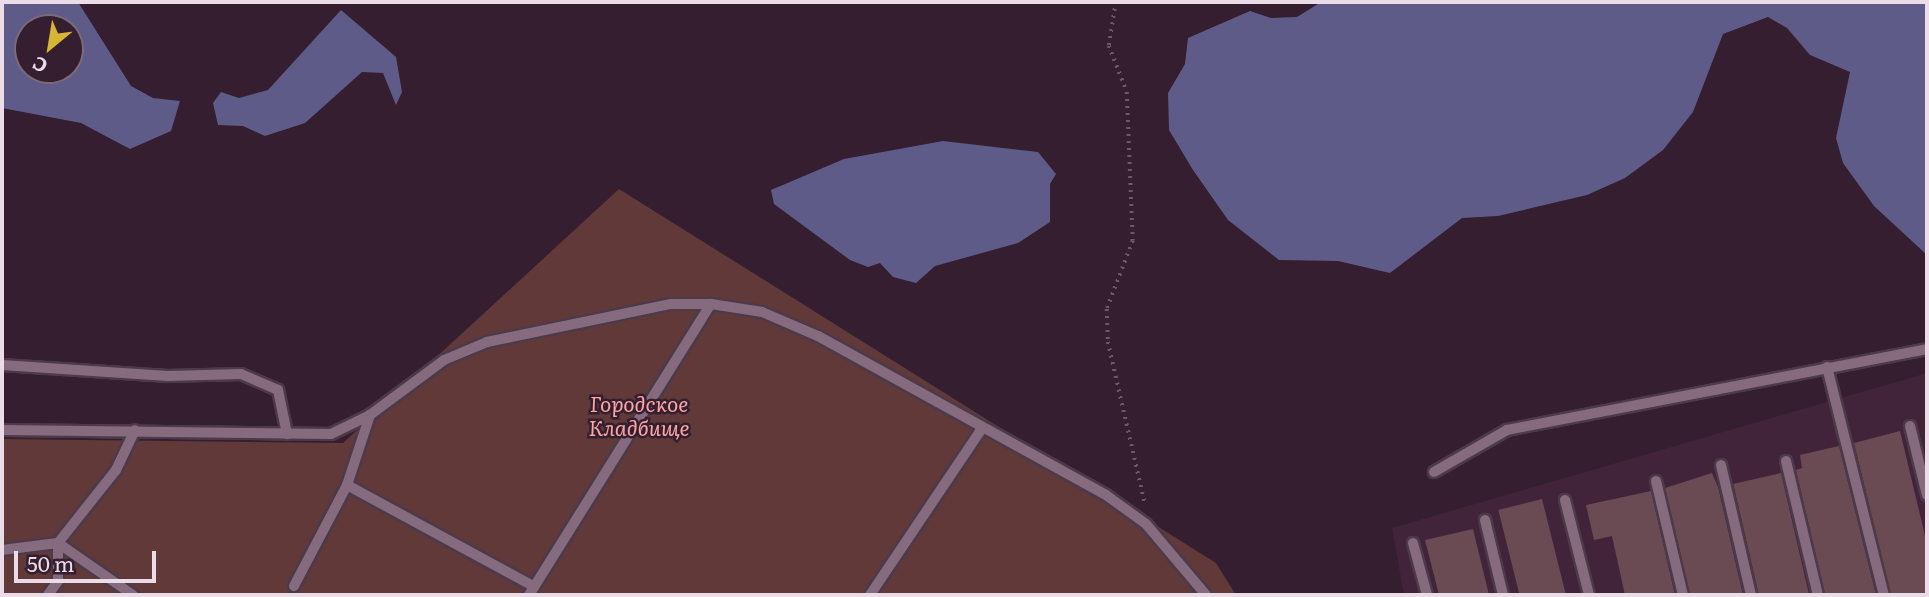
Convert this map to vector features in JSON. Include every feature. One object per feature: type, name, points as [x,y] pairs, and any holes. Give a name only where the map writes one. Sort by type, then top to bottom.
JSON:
[{"type":"lane","points":[[2,430],[331,434],[370,415],[444,359],[487,342],[671,304],[711,304],[762,312],[818,336],[1106,495],[1146,524],[1206,595]]},
{"type":"lane","points":[[347,485],[531,591],[711,304]]},
{"type":"lane","points":[[1434,472],[1507,430],[1927,349]]},
{"type":"lane","points":[[2,365],[168,376],[241,373],[278,390],[287,434]]},
{"type":"lane","points":[[1827,367],[1884,595]]},
{"type":"lane","points":[[294,586],[347,485],[370,415]]},
{"type":"lane","points":[[1910,426],[1927,495]]},
{"type":"lane","points":[[870,595],[983,427]]},
{"type":"lane","points":[[48,595],[58,581],[58,542],[116,470],[135,430]]},
{"type":"lane","points":[[1786,461],[1818,595]]},
{"type":"lane","points":[[1721,465],[1751,595]]},
{"type":"lane","points":[[1656,481],[1683,595]]},
{"type":"lane","points":[[1565,500],[1589,595]]},
{"type":"lane","points":[[1485,520],[1503,595]]},
{"type":"lane","points":[[2,550],[58,542],[133,595]]},
{"type":"lane","points":[[1413,543],[1427,595]]},
{"type":"path","points":[[1116,2],[1109,46],[1127,92],[1132,241],[1107,309],[1108,342],[1146,524]]},
{"type":"shaded area","points":[[2,2],[78,2],[131,86],[153,98],[180,101],[171,131],[130,149],[81,123],[2,108]]},
{"type":"shaded area","points":[[1321,2],[1927,2],[1927,255],[1874,206],[1843,163],[1836,138],[1850,72],[1810,55],[1787,28],[1768,17],[1723,34],[1693,112],[1663,150],[1625,178],[1587,195],[1498,216],[1462,218],[1390,273],[1338,261],[1279,260],[1228,220],[1193,170],[1169,130],[1168,93],[1185,64],[1188,38],[1250,11],[1271,18],[1297,17]]},
{"type":"shaded area","points":[[341,10],[396,57],[402,92],[396,105],[383,73],[362,72],[305,123],[265,136],[243,126],[218,125],[213,103],[221,92],[239,98],[268,90]]},
{"type":"shaded area","points":[[943,141],[1038,152],[1056,174],[1050,184],[1050,222],[1018,243],[935,266],[916,283],[893,277],[880,263],[868,267],[850,260],[774,204],[771,190],[844,159]]},
{"type":"shaded area","points":[[1927,373],[1927,595],[1404,595],[1392,528]]},
{"type":"green space","name":"Городское Кладбище","points":[[619,189],[1216,563],[1236,595],[2,595],[2,439],[343,443]]},
{"type":"building","points":[[1900,431],[1927,544],[1927,595],[1891,595],[1854,443]]},
{"type":"building","points":[[1839,446],[1876,595],[1825,595],[1796,470],[1802,468],[1800,455]]},
{"type":"building","points":[[1712,473],[1718,487],[1743,595],[1690,595],[1665,488]]},
{"type":"building","points":[[1781,473],[1809,595],[1759,595],[1733,484]]},
{"type":"building","points":[[1651,491],[1675,595],[1625,595],[1612,536],[1594,540],[1586,505]]},
{"type":"building","points":[[1542,499],[1566,595],[1520,595],[1498,510]]},
{"type":"building","points":[[1473,529],[1489,595],[1439,595],[1425,540]]}]
